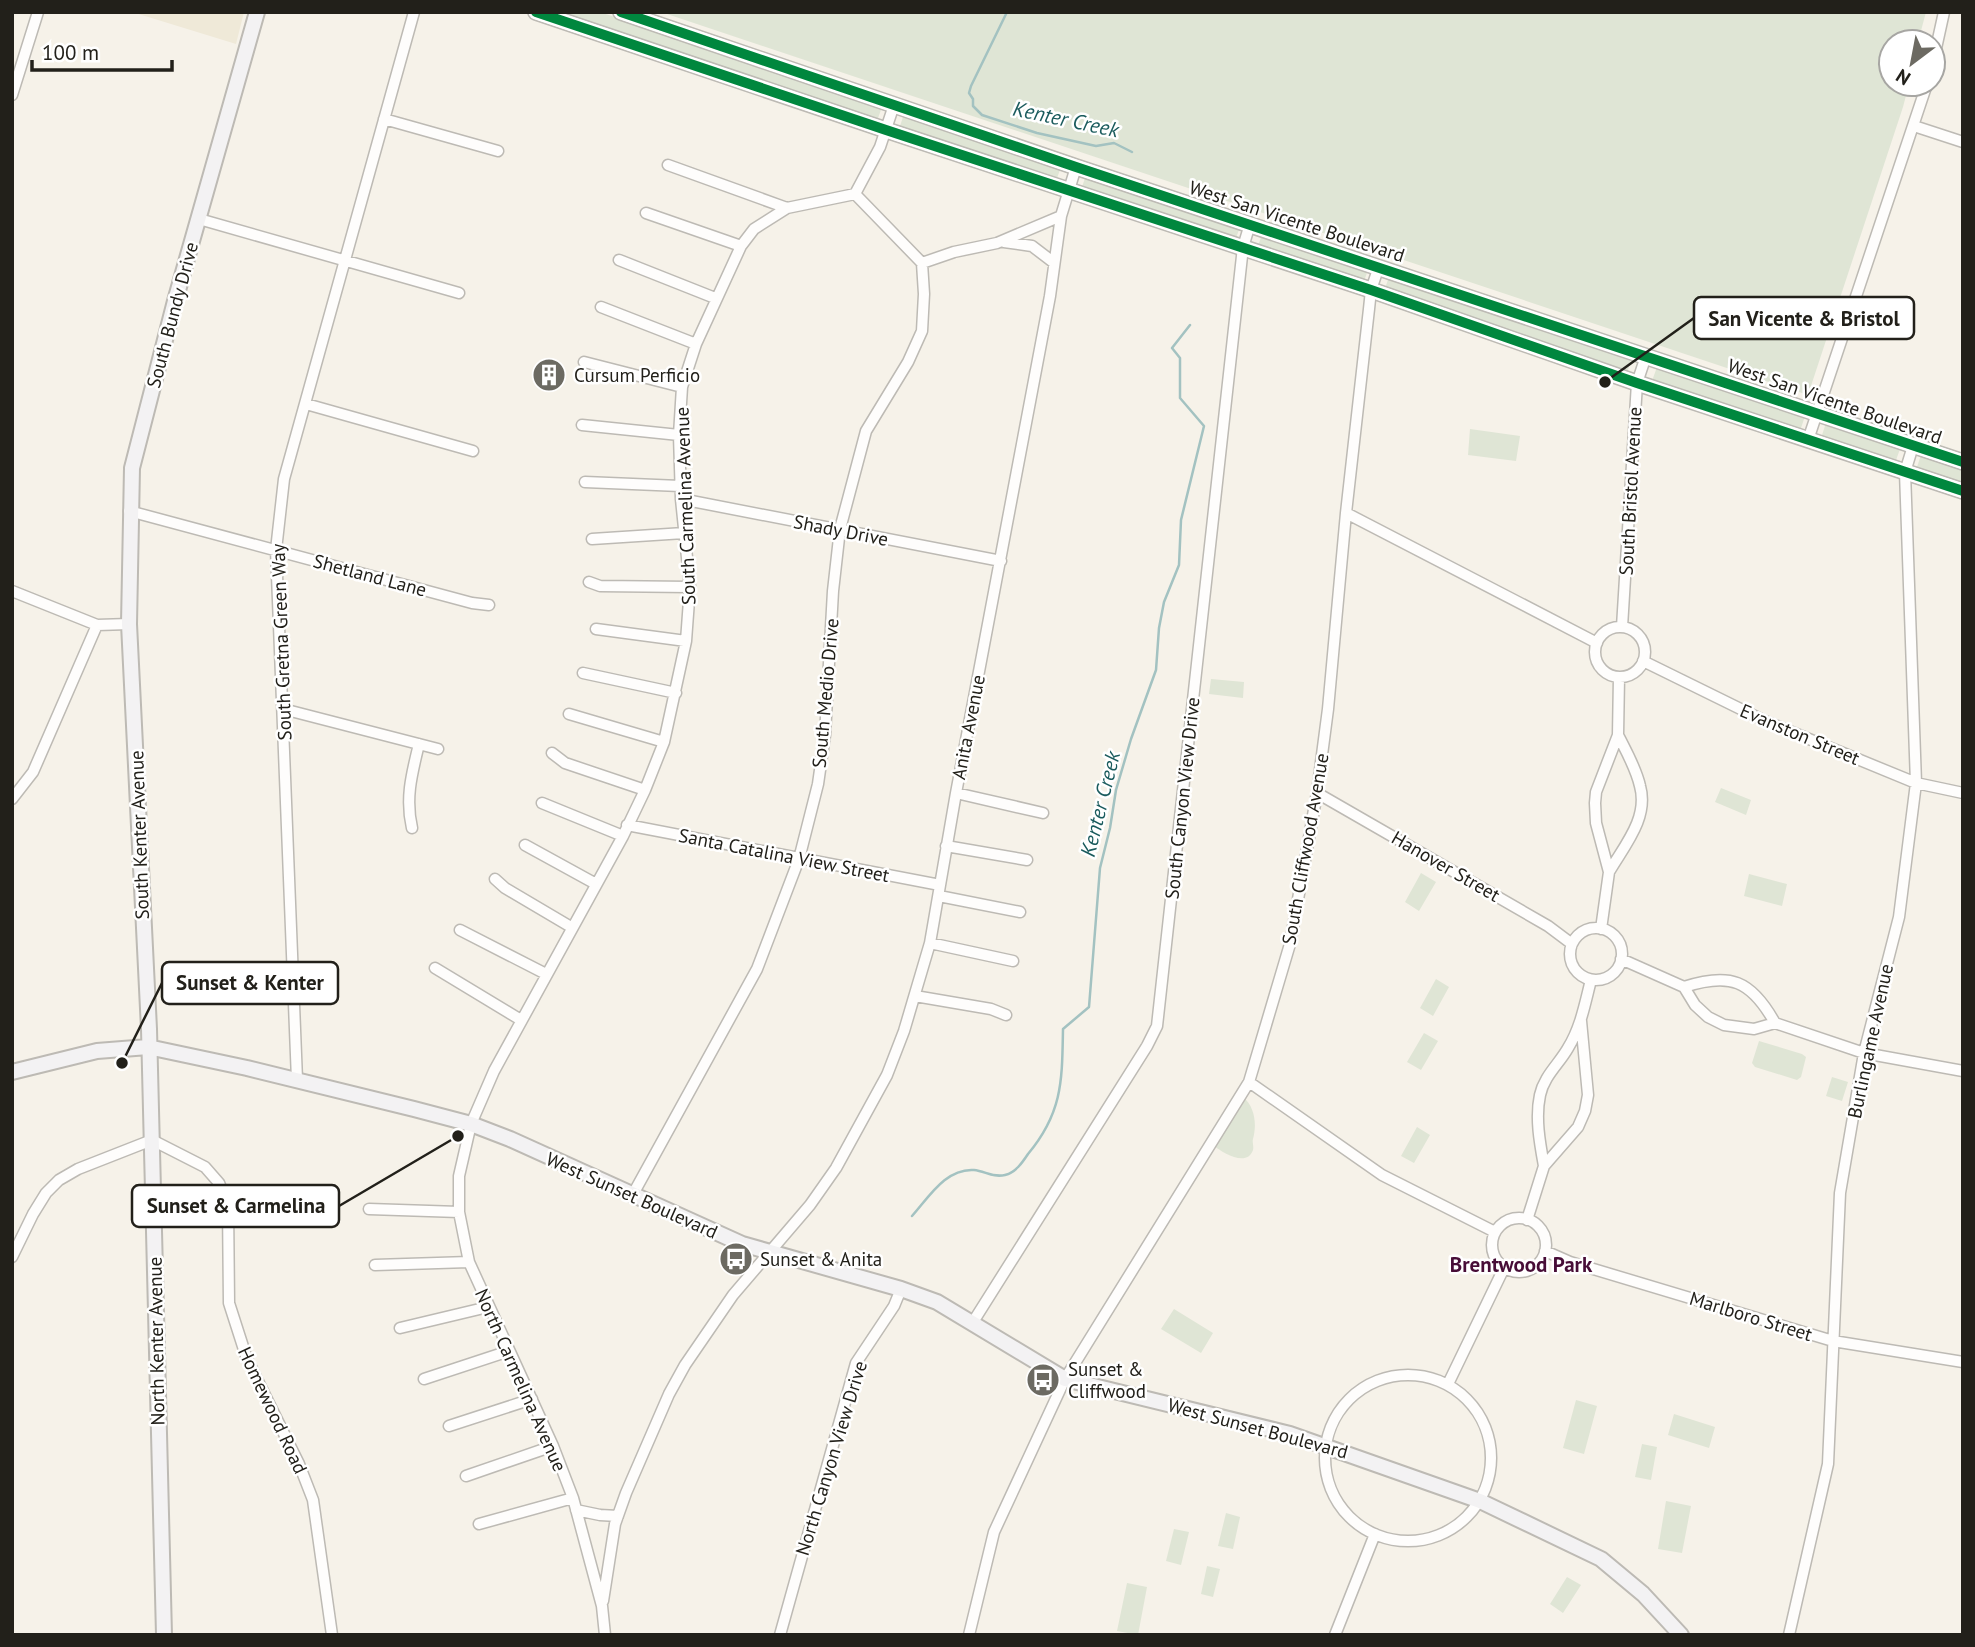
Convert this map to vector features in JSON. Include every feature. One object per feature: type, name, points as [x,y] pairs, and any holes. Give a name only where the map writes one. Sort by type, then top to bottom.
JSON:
[{"type":"main road","name":"South Bundy Drive","points":[[130,624],[129,511],[135,453],[257,12]]},
{"type":"main road","points":[[536,12],[1243,247],[1637,383],[1963,491]]},
{"type":"main road","name":"West San Vicente Boulevard","points":[[621,12],[1076,167],[1963,462]]},
{"type":"main road","name":"South Kenter Avenue","points":[[130,624],[148,1047]]},
{"type":"main road","name":"West Sunset Boulevard","points":[[12,1072],[97,1051],[148,1047],[297,1080],[471,1125],[510,1139],[742,1244],[901,1289],[937,1302],[1066,1379],[1204,1411],[1325,1444],[1480,1501],[1601,1559],[1643,1594],[1681,1635]]},
{"type":"main road","name":"North Kenter Avenue","points":[[148,1047],[164,1635]]},
{"type":"street","points":[[12,95],[38,12]]},
{"type":"street","name":"South Gretna Green Way","points":[[297,1080],[276,550],[284,479],[414,12]]},
{"type":"street","points":[[1808,440],[1923,98]]},
{"type":"street","points":[[894,105],[880,147],[855,194],[922,263],[954,252],[1012,242],[1032,246],[1053,262]]},
{"type":"street","points":[[384,119],[498,151]]},
{"type":"street","points":[[1914,126],[1963,142]]},
{"type":"street","points":[[668,165],[787,208]]},
{"type":"street","name":"Anita Avenue","points":[[603,1606],[618,1516],[659,1414],[685,1365],[733,1295],[810,1205],[847,1149],[887,1075],[915,996],[930,943],[1050,296],[1061,216],[1076,167]]},
{"type":"street","name":"South Carmelina Avenue","points":[[471,1125],[521,1020],[625,830],[664,742],[686,641],[690,587],[678,435],[682,387],[696,344],[741,246],[754,229],[787,208],[855,194]]},
{"type":"street","points":[[646,213],[741,246]]},
{"type":"street","points":[[996,243],[1061,216]]},
{"type":"street","points":[[199,219],[459,293]]},
{"type":"street","name":"South Canyon View Drive","points":[[973,1322],[1157,1026],[1243,247],[1250,224]]},
{"type":"street","points":[[619,260],[715,298]]},
{"type":"street","name":"South Medio Drive","points":[[632,1196],[757,969],[799,859],[818,784],[825,735],[833,591],[840,529],[866,431],[908,362],[922,331],[922,263]]},
{"type":"street","name":"South Cliffwood Avenue","points":[[969,1635],[994,1532],[1066,1379],[1249,1082],[1290,944],[1317,793],[1371,290],[1379,266]]},
{"type":"street","points":[[601,307],[696,344]]},
{"type":"street","name":"South Bristol Avenue","points":[[1622,627],[1637,383],[1646,356]]},
{"type":"street","points":[[584,362],[682,387]]},
{"type":"street","points":[[306,404],[473,451]]},
{"type":"street","points":[[582,425],[678,435]]},
{"type":"street","name":"Burlingame Avenue","points":[[1789,1635],[1828,1464],[1840,1195],[1864,1054],[1899,917],[1916,783],[1905,472],[1913,446]]},
{"type":"street","points":[[585,482],[680,486]]},
{"type":"street","name":"Shady Drive","points":[[681,499],[1001,561]]},
{"type":"street","name":"Shetland Lane","points":[[129,511],[472,603],[489,605]]},
{"type":"street","points":[[1346,513],[1597,643]]},
{"type":"street","points":[[592,539],[684,533]]},
{"type":"street","points":[[589,582],[600,586],[690,587]]},
{"type":"street","points":[[12,592],[97,625],[130,624]]},
{"type":"street","points":[[12,799],[33,772],[97,625]]},
{"type":"street","points":[[1622,627],[1636,633],[1644,646],[1643,661],[1633,673],[1619,677],[1604,671],[1595,658],[1597,643],[1607,631],[1622,627]]},
{"type":"street","points":[[596,629],[686,641]]},
{"type":"street","name":"Evanston Street","points":[[1643,661],[1765,721],[1916,783],[1963,793]]},
{"type":"street","points":[[583,673],[676,693]]},
{"type":"street","points":[[1601,929],[1609,872],[1596,823],[1595,803],[1596,792],[1619,734],[1619,677]]},
{"type":"street","points":[[283,709],[438,749]]},
{"type":"street","points":[[569,714],[664,742]]},
{"type":"street","points":[[1609,872],[1636,828],[1643,801],[1640,785],[1619,734]]},
{"type":"street","points":[[412,828],[408,811],[408,791],[419,744]]},
{"type":"street","points":[[552,754],[565,763],[645,790]]},
{"type":"street","points":[[956,793],[1043,813]]},
{"type":"street","name":"Hanover Street","points":[[1317,793],[1548,926],[1573,944]]},
{"type":"street","name":"Santa Catalina View Street","points":[[542,803],[625,830],[799,859],[1020,912]]},
{"type":"street","points":[[525,845],[596,884]]},
{"type":"street","points":[[946,846],[1027,860]]},
{"type":"street","points":[[495,879],[505,888],[571,927]]},
{"type":"street","points":[[1601,929],[1615,936],[1622,951],[1621,960],[1610,976],[1591,980],[1582,976],[1571,963],[1570,955],[1580,933],[1601,929]]},
{"type":"street","points":[[460,930],[546,974]]},
{"type":"street","points":[[930,943],[1013,961]]},
{"type":"street","points":[[1621,960],[1684,987],[1695,1004],[1709,1017],[1724,1025],[1754,1029],[1775,1023],[1864,1054],[1963,1071]]},
{"type":"street","points":[[435,968],[521,1020]]},
{"type":"street","points":[[1684,987],[1706,980],[1723,979],[1739,983],[1754,992],[1764,1003],[1775,1023]]},
{"type":"street","points":[[1527,1220],[1544,1166],[1538,1112],[1540,1094],[1549,1074],[1569,1048],[1581,1021],[1591,980]]},
{"type":"street","points":[[915,996],[991,1009],[1006,1015]]},
{"type":"street","points":[[1544,1166],[1578,1128],[1585,1111],[1588,1095],[1581,1021]]},
{"type":"street","points":[[1249,1082],[1382,1175],[1495,1233]]},
{"type":"street","name":"North Carmelina Avenue","points":[[471,1125],[459,1175],[459,1212],[468,1262],[553,1446],[573,1498],[603,1606],[605,1635]]},
{"type":"street","points":[[12,1257],[46,1192],[59,1180],[78,1168],[152,1140]]},
{"type":"street","name":"Homewood Road","points":[[152,1140],[205,1167],[219,1183],[228,1205],[229,1303],[247,1359],[299,1464],[313,1500],[332,1635]]},
{"type":"street","points":[[369,1209],[459,1212]]},
{"type":"street","points":[[1519,1218],[1527,1220],[1534,1223],[1544,1235],[1545,1251],[1538,1264],[1525,1272],[1503,1268],[1497,1262],[1492,1248],[1495,1233],[1505,1222],[1519,1218]]},
{"type":"street","name":"Marlboro Street","points":[[1545,1251],[1570,1262],[1833,1341],[1963,1362]]},
{"type":"street","points":[[375,1265],[468,1262]]},
{"type":"street","points":[[1448,1384],[1503,1268]]},
{"type":"street","name":"North Canyon View Drive","points":[[780,1635],[856,1363],[894,1306],[901,1289]]},
{"type":"street","points":[[400,1328],[488,1307]]},
{"type":"street","points":[[424,1379],[509,1351]]},
{"type":"street","points":[[1395,1374],[1420,1375],[1448,1384],[1469,1402],[1480,1419],[1488,1442],[1488,1483],[1480,1501],[1449,1533],[1434,1539],[1402,1540],[1375,1535],[1349,1515],[1333,1494],[1325,1466],[1325,1444],[1339,1413],[1352,1396],[1368,1382],[1395,1374]]},
{"type":"street","points":[[449,1426],[532,1399]]},
{"type":"street","points":[[466,1476],[553,1446]]},
{"type":"street","points":[[479,1524],[573,1498]]},
{"type":"street","points":[[576,1510],[618,1516]]},
{"type":"street","points":[[1335,1635],[1375,1535]]},
{"type":"shaded area","points":[[132,12],[244,12],[236,44]]},
{"type":"green space","points":[[552,12],[600,12],[882,107],[877,121]]},
{"type":"green space","points":[[661,12],[1926,12],[1922,28],[1877,28],[1877,98],[1905,98],[1808,395]]},
{"type":"green space","points":[[904,114],[1061,167],[1056,181],[899,129]]},
{"type":"green space","points":[[1086,175],[1240,227],[1235,241],[1081,190]]},
{"type":"green space","points":[[1262,234],[1368,270],[1363,284],[1257,249]]},
{"type":"green space","points":[[1389,277],[1632,358],[1627,373],[1384,291]]},
{"type":"green space","points":[[1657,367],[1805,416],[1800,431],[1652,381]]},
{"type":"green space","points":[[1826,423],[1900,449],[1895,463],[1821,438]]},
{"type":"green space","points":[[1470,429],[1520,436],[1516,461],[1468,455]]},
{"type":"green space","points":[[1921,455],[1963,469],[1963,485],[1916,470]]},
{"type":"green space","points":[[1211,679],[1244,682],[1243,698],[1209,694]]},
{"type":"green space","points":[[1721,788],[1751,800],[1746,815],[1715,802]]},
{"type":"green space","points":[[1421,873],[1436,882],[1419,911],[1405,902]]},
{"type":"green space","points":[[1749,874],[1787,884],[1782,906],[1744,896]]},
{"type":"green space","points":[[1436,979],[1449,987],[1433,1016],[1420,1008]]},
{"type":"green space","points":[[1424,1033],[1438,1041],[1421,1070],[1407,1062]]},
{"type":"green space","points":[[1759,1041],[1806,1057],[1801,1077],[1797,1080],[1755,1067],[1752,1063]]},
{"type":"green space","points":[[1832,1077],[1848,1082],[1842,1101],[1826,1096]]},
{"type":"green space","points":[[1243,1097],[1254,1116],[1255,1128],[1253,1150],[1246,1158],[1240,1158],[1228,1155],[1214,1146]]},
{"type":"green space","points":[[1417,1127],[1430,1135],[1414,1163],[1401,1156]]},
{"type":"green space","points":[[1174,1309],[1213,1333],[1201,1353],[1161,1329]]},
{"type":"green space","points":[[1576,1400],[1597,1406],[1584,1454],[1563,1448]]},
{"type":"green space","points":[[1674,1414],[1715,1427],[1709,1448],[1668,1435]]},
{"type":"green space","points":[[1642,1444],[1657,1447],[1651,1480],[1635,1477]]},
{"type":"green space","points":[[1666,1501],[1691,1506],[1682,1553],[1658,1549]]},
{"type":"green space","points":[[1226,1513],[1240,1517],[1233,1549],[1218,1546]]},
{"type":"green space","points":[[1174,1529],[1189,1532],[1181,1565],[1166,1561]]},
{"type":"green space","points":[[1207,1566],[1220,1569],[1213,1597],[1201,1594]]},
{"type":"green space","points":[[1567,1577],[1581,1585],[1563,1613],[1550,1604]]},
{"type":"green space","points":[[1127,1583],[1147,1587],[1138,1635],[1117,1631]]},
{"type":"waterway","name":"Kenter Creek","points":[[1007,12],[971,86],[969,93],[973,106],[982,115],[1037,133],[1096,146],[1114,143],[1132,152]]},
{"type":"waterway","name":"Kenter Creek","points":[[912,1216],[939,1185],[955,1174],[974,1170],[1001,1176],[1012,1172],[1021,1164],[1040,1139],[1054,1109],[1061,1080],[1063,1029],[1089,1007],[1100,868],[1116,790],[1156,670],[1164,602],[1179,565],[1181,520],[1204,426],[1180,398],[1180,358],[1172,348],[1190,325]]},
{"type":"cycle path","points":[[536,12],[1371,290],[1637,383],[1963,491]]},
{"type":"cycle path","points":[[621,12],[1076,167],[1963,462]]},
{"type":"place","name":"Cursum Perficio","points":[[549,375]]},
{"type":"place","name":"San Vicente & Bristol","points":[[1605,382]]},
{"type":"place","name":"Sunset & Kenter","points":[[122,1063]]},
{"type":"place","name":"Sunset & Carmelina","points":[[458,1136]]},
{"type":"place","name":"Sunset & Anita","points":[[736,1259]]},
{"type":"place","name":"Sunset & Cliffwood","points":[[1043,1380]]},
{"type":"district","name":"Brentwood Park","points":[[1521,1264]]}]
